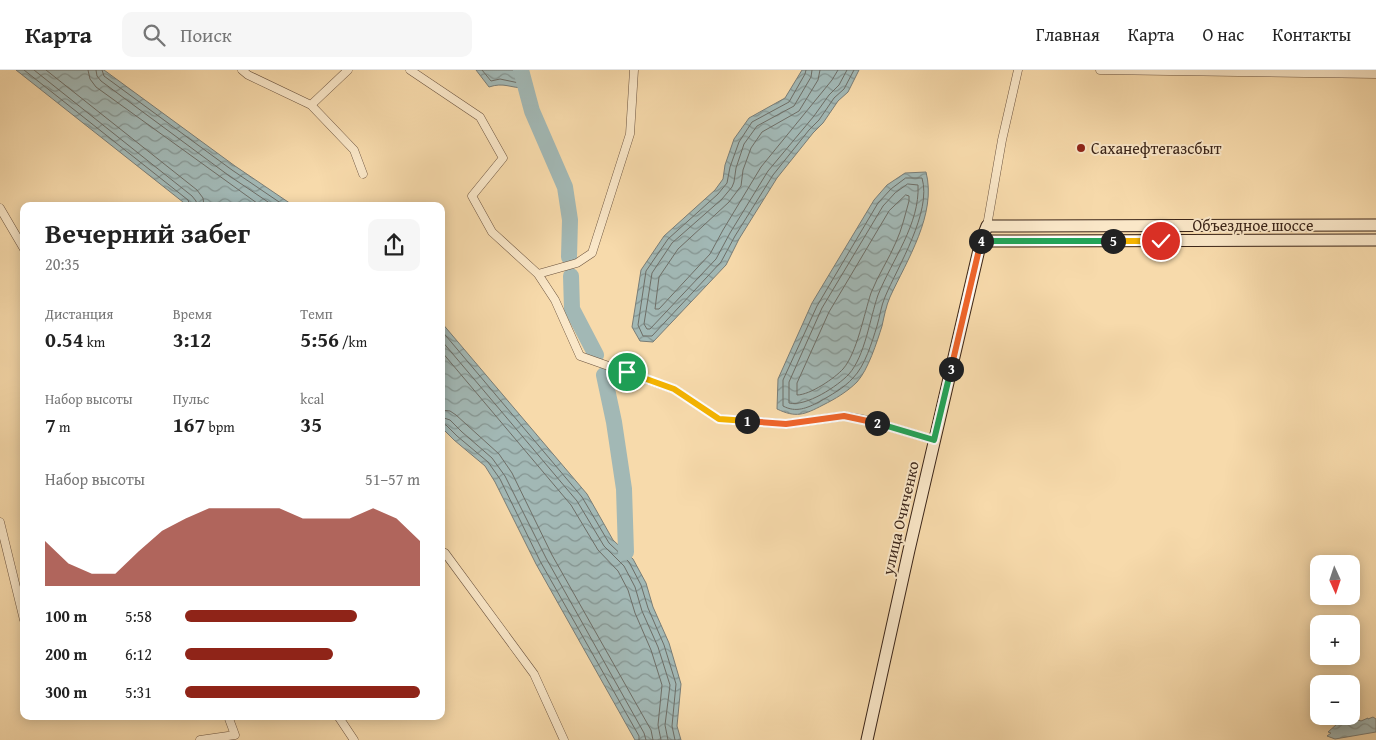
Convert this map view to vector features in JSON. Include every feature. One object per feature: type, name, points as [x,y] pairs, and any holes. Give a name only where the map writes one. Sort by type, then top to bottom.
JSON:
[{"type":"street","points":[[242,70],[248,75],[311,105],[354,150],[363,174]]},
{"type":"street","points":[[311,105],[348,70]]},
{"type":"street","points":[[410,70],[480,118],[503,158],[472,196],[492,232],[538,274],[554,300],[580,356],[674,389],[719,419],[786,424],[844,416],[867,420],[934,440]]},
{"type":"street","points":[[538,274],[577,263],[592,253],[630,134],[634,70]]},
{"type":"street","name":"улица Очиченко","points":[[867,740],[934,440],[981,241],[987,226],[1002,140],[1018,70]]},
{"type":"street","points":[[1100,70],[1376,74]]},
{"type":"street","points":[[0,208],[20,241]]},
{"type":"street","name":"Объездное шоссе","points":[[987,226],[1376,225]]},
{"type":"street","points":[[15,232],[20,230]]},
{"type":"street","name":"Объездное шоссе","points":[[981,241],[1376,240]]},
{"type":"street","points":[[0,522],[20,603]]},
{"type":"street","points":[[445,553],[534,674],[564,740]]},
{"type":"street","points":[[200,740],[235,735],[229,720]]},
{"type":"street","points":[[341,720],[354,740]]},
{"type":"water","points":[[16,70],[104,70],[235,166],[288,202],[183,202]]},
{"type":"water","points":[[476,70],[525,70],[527,74],[525,88],[503,85],[489,87]]},
{"type":"water","points":[[802,70],[859,70],[848,92],[838,101],[823,123],[777,178],[739,239],[726,265],[653,342],[640,341],[632,327],[641,270],[664,236],[715,190],[723,179],[725,165],[734,139],[749,118],[785,98]]},
{"type":"water","points":[[926,172],[927,204],[919,236],[889,300],[875,348],[861,377],[841,395],[810,411],[790,414],[777,409],[778,379],[812,303],[874,200],[887,185],[905,173]]},
{"type":"water","points":[[445,327],[587,494],[613,540],[633,559],[646,583],[653,607],[669,643],[681,684],[677,726],[681,740],[635,740],[536,564],[495,482],[485,466],[445,431]]},
{"type":"water","points":[[1373,717],[1376,719],[1376,732],[1335,739],[1327,736],[1331,733],[1328,732],[1336,725],[1360,725],[1360,721]]},
{"type":"waterway","points":[[521,70],[532,111],[565,187],[570,220],[569,257]]},
{"type":"waterway","points":[[571,276],[572,309],[596,355]]},
{"type":"waterway","points":[[604,375],[614,422],[624,489],[626,552]]},
{"type":"place","name":"Саханефтегазсбыт","points":[[1081,148]]},
{"type":"route","points":[[627,372],[674,389],[719,419],[786,424],[844,416],[867,420],[934,440],[981,241],[1161,241]]}]
